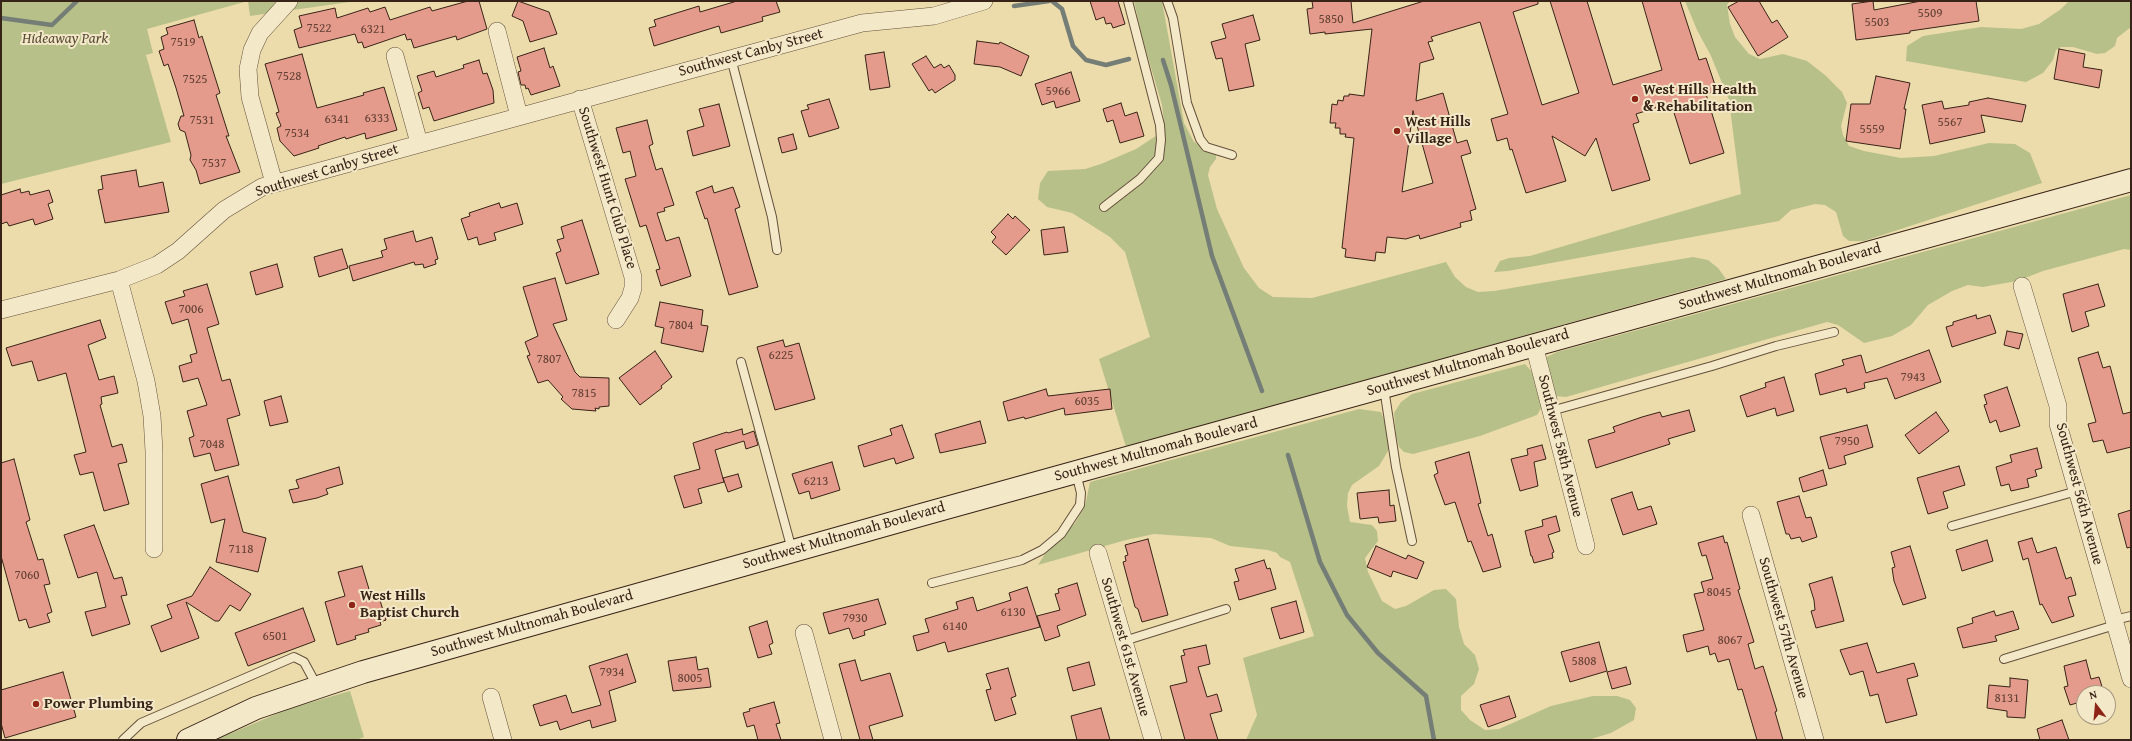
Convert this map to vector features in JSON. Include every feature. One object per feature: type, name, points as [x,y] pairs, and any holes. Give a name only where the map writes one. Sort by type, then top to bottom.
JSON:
[{"type":"main road","name":"Southwest Multnomah Boulevard","points":[[188,740],[228,720],[317,686],[792,551],[2131,180]]},
{"type":"street","points":[[274,184],[250,97],[248,69],[252,50],[260,33],[289,1]]},
{"type":"street","name":"Southwest Canby Street","points":[[1,310],[119,280],[139,273],[170,258],[235,202],[262,187],[862,23],[934,16],[984,1]]},
{"type":"street","points":[[497,31],[519,116]]},
{"type":"street","name":"Southwest Canby Street","points":[[395,56],[419,143]]},
{"type":"street","name":"Southwest Hunt Club Place","points":[[580,99],[633,277],[633,288],[630,298],[616,320]]},
{"type":"street","points":[[119,280],[143,367],[152,416],[154,451],[154,549]]},
{"type":"street","name":"Southwest 56th Avenue","points":[[2022,286],[2058,406],[2058,424],[2131,680]]},
{"type":"street","name":"Southwest 58th Avenue","points":[[1534,345],[1586,546]]},
{"type":"street","name":"Southwest 57th Avenue","points":[[1751,515],[1814,740]]},
{"type":"street","name":"Southwest 61st Avenue","points":[[1098,553],[1153,740]]},
{"type":"street","points":[[804,633],[833,740]]},
{"type":"street","points":[[491,697],[503,740]]},
{"type":"lane","points":[[1104,207],[1145,174],[1158,158],[1160,146],[1160,125],[1128,1]]},
{"type":"lane","points":[[1167,1],[1173,18],[1187,103],[1200,139],[1206,147],[1232,155]]},
{"type":"lane","points":[[731,58],[772,217],[777,250]]},
{"type":"lane","points":[[1551,411],[1712,366],[1776,346],[1834,332]]},
{"type":"lane","points":[[741,362],[792,551]]},
{"type":"lane","points":[[1384,387],[1396,467],[1412,541]]},
{"type":"lane","points":[[932,583],[1022,560],[1042,550],[1061,534],[1080,505],[1081,493],[1076,472]]},
{"type":"lane","points":[[1952,526],[2077,491]]},
{"type":"lane","points":[[1124,641],[1226,609]]},
{"type":"lane","points":[[2004,659],[2131,616]]},
{"type":"lane","points":[[123,740],[141,723],[294,657],[304,662],[317,686]]},
{"type":"green space","name":"Hideaway Park","points":[[1,1],[248,1],[147,29],[153,53],[146,55],[171,142],[1,184]]},
{"type":"green space","points":[[248,1],[357,1],[250,16]]},
{"type":"green space","points":[[1134,1],[1162,1],[1184,123],[1194,142],[1216,153],[1216,159],[1210,167],[1208,175],[1217,209],[1244,268],[1259,288],[1273,297],[1312,298],[1446,262],[1455,277],[1466,287],[1478,292],[1494,291],[1693,257],[1708,260],[1718,268],[1726,279],[1126,447],[1099,359],[1150,337],[1125,252],[1110,237],[1072,213],[1047,207],[1038,199],[1040,183],[1048,171],[1085,169],[1101,164],[1136,149],[1165,130],[1162,105],[1142,37]]},
{"type":"green space","points":[[1685,1],[1730,1],[1727,5],[1730,24],[1735,37],[1749,54],[1760,59],[1783,54],[1807,61],[1825,75],[1842,92],[1847,103],[1841,126],[1843,135],[1849,146],[1864,151],[1901,158],[1934,156],[1989,143],[2015,144],[2030,153],[2042,183],[1864,241],[1849,241],[1843,236],[1836,212],[1825,205],[1815,204],[1791,210],[1779,221],[1508,271],[1494,272],[1500,261],[1509,258],[1530,256],[1741,194],[1729,100],[1711,56],[1697,30]]},
{"type":"green space","points":[[2069,1],[2131,1],[2131,27],[2117,38],[2115,46],[2105,53],[2097,54],[2073,47],[2061,47],[2056,50],[2053,60],[2043,73],[2026,82],[1906,61],[1907,46],[1923,36],[1981,27],[2021,29],[2039,24],[2061,9]]},
{"type":"green space","points":[[2131,195],[2131,250],[2124,249],[2043,271],[2017,281],[1983,287],[1968,285],[1952,291],[1928,305],[1911,325],[1892,336],[1864,343],[1838,325],[1827,322],[1566,397],[1554,396],[1544,365],[1547,357],[1557,352]]},
{"type":"green space","points":[[1525,364],[1534,374],[1543,405],[1537,415],[1480,436],[1413,454],[1404,452],[1399,447],[1396,435],[1394,413],[1401,402],[1412,394]]},
{"type":"green space","points":[[1359,409],[1381,412],[1387,428],[1389,442],[1388,451],[1379,466],[1352,485],[1348,493],[1347,506],[1350,522],[1372,525],[1377,531],[1378,541],[1365,558],[1368,572],[1382,601],[1395,609],[1406,606],[1434,590],[1446,589],[1456,599],[1459,627],[1464,644],[1475,655],[1479,669],[1474,684],[1461,696],[1461,710],[1470,720],[1485,730],[1499,729],[1551,706],[1593,696],[1617,696],[1630,700],[1636,708],[1634,720],[1611,733],[1588,740],[1246,740],[1257,715],[1243,658],[1314,636],[1290,562],[1280,557],[1277,553],[1268,550],[1230,546],[1211,538],[1154,534],[1126,540],[1038,565],[1045,554],[1075,523],[1085,506],[1090,482]]},
{"type":"green space","points":[[350,691],[364,737],[356,740],[215,740],[288,709]]},
{"type":"building","points":[[468,1],[479,1],[487,29],[457,40],[456,36],[414,48],[411,39],[407,40],[405,34],[364,48],[362,42],[358,43],[355,34],[299,48],[294,30],[302,27],[299,16],[335,8],[337,18],[368,8],[370,12],[385,7],[390,20],[430,7],[432,11]]},
{"type":"building","points":[[518,1],[549,12],[557,34],[530,42],[523,21],[512,16]]},
{"type":"building","points":[[737,1],[776,1],[780,12],[762,17],[763,21],[721,33],[719,26],[654,46],[649,28],[656,26],[654,20],[699,6],[700,12]]},
{"type":"building","points":[[1090,1],[1118,1],[1125,24],[1113,28],[1111,23],[1106,24],[1104,17],[1096,20]]},
{"type":"building","points":[[1312,1],[1351,1],[1353,23],[1424,1],[1538,1],[1538,4],[1513,12],[1542,105],[1579,93],[1550,1],[1587,1],[1613,85],[1662,70],[1642,1],[1680,1],[1699,60],[1706,58],[1717,91],[1706,94],[1724,153],[1690,164],[1671,103],[1636,114],[1639,122],[1633,124],[1650,180],[1612,191],[1596,138],[1585,156],[1552,136],[1566,181],[1526,193],[1507,138],[1497,141],[1491,119],[1508,114],[1480,22],[1431,37],[1433,41],[1428,42],[1434,59],[1420,63],[1416,101],[1443,93],[1457,143],[1467,140],[1471,153],[1461,156],[1476,209],[1470,211],[1472,220],[1460,223],[1461,227],[1420,239],[1419,235],[1406,239],[1387,237],[1385,253],[1376,252],[1375,261],[1345,257],[1346,249],[1342,248],[1354,138],[1345,137],[1346,134],[1340,134],[1340,128],[1335,128],[1336,123],[1330,123],[1332,104],[1337,105],[1338,100],[1343,101],[1344,96],[1349,96],[1349,94],[1364,96],[1372,29],[1325,34],[1325,32],[1310,34],[1307,9],[1313,8]],"holes":[[[1413,111],[1433,183],[1402,192]]]},
{"type":"building","points":[[1739,1],[1759,1],[1772,23],[1777,20],[1788,37],[1758,56],[1728,7]]},
{"type":"building","points":[[1873,1],[1874,10],[1921,1],[1976,1],[1979,21],[1910,31],[1910,33],[1856,40],[1852,4]]},
{"type":"building","points":[[1253,15],[1260,40],[1245,44],[1254,86],[1229,91],[1222,58],[1216,59],[1211,42],[1226,38],[1222,24]]},
{"type":"building","points":[[194,20],[199,38],[202,36],[220,93],[216,95],[229,136],[226,136],[240,172],[200,184],[196,170],[190,160],[191,155],[185,132],[180,130],[178,124],[181,116],[184,116],[176,88],[168,64],[164,66],[159,51],[164,49],[161,37],[168,34],[166,28]]},
{"type":"building","points":[[977,41],[999,44],[1000,42],[1029,56],[1021,76],[1000,67],[974,64]]},
{"type":"building","points":[[544,48],[550,68],[553,66],[560,86],[531,95],[528,88],[526,89],[525,85],[521,85],[518,72],[521,71],[517,57]]},
{"type":"building","points":[[2059,49],[2085,54],[2083,67],[2102,70],[2099,88],[2054,79]]},
{"type":"building","points":[[884,52],[890,87],[870,90],[865,55]]},
{"type":"building","points":[[302,54],[317,108],[364,95],[363,93],[384,87],[397,130],[366,139],[365,133],[346,139],[345,137],[318,146],[319,148],[294,156],[280,141],[277,128],[281,126],[276,113],[279,112],[265,64]]},
{"type":"building","points":[[926,56],[934,68],[941,64],[944,68],[949,65],[955,75],[955,80],[935,93],[932,89],[929,91],[912,64]]},
{"type":"building","points":[[479,60],[483,74],[487,73],[493,90],[494,103],[434,121],[429,107],[423,109],[418,93],[422,91],[417,76],[434,71],[436,77],[464,68],[463,65]]},
{"type":"building","points":[[1071,72],[1080,101],[1056,108],[1054,101],[1042,105],[1035,84]]},
{"type":"building","points":[[1876,76],[1910,83],[1904,109],[1906,109],[1900,149],[1846,141],[1851,104],[1870,104]]},
{"type":"building","points":[[1988,98],[2026,105],[2022,122],[1981,115],[1985,132],[1930,144],[1922,105],[1942,101],[1944,109],[1969,105],[1969,102]]},
{"type":"building","points":[[829,99],[839,128],[809,137],[801,111],[809,109],[807,105]]},
{"type":"building","points":[[1121,103],[1125,116],[1137,112],[1144,136],[1120,143],[1113,120],[1107,122],[1103,109]]},
{"type":"building","points":[[719,104],[730,146],[693,156],[687,131],[704,126],[699,109]]},
{"type":"building","points":[[647,120],[653,144],[649,146],[656,170],[662,168],[674,205],[664,208],[665,211],[657,213],[666,241],[679,237],[691,276],[661,286],[656,270],[660,269],[646,225],[640,227],[625,179],[636,176],[630,151],[623,153],[616,128]]},
{"type":"building","points":[[793,134],[797,149],[782,153],[778,138]]},
{"type":"building","points":[[136,170],[139,187],[163,182],[169,212],[105,223],[98,190],[103,189],[101,176]]},
{"type":"building","points":[[712,186],[714,193],[733,187],[740,207],[735,209],[758,287],[729,295],[707,218],[705,219],[696,192]]},
{"type":"building","points":[[20,189],[21,193],[29,191],[30,195],[49,190],[53,202],[48,204],[53,219],[35,225],[33,219],[9,226],[7,222],[1,224],[1,195]]},
{"type":"building","points":[[499,203],[501,208],[517,203],[523,224],[494,233],[496,240],[479,245],[477,237],[468,240],[461,219],[470,216],[469,213]]},
{"type":"building","points":[[1008,214],[1013,219],[1015,216],[1030,230],[1006,255],[992,242],[996,237],[991,232]]},
{"type":"building","points":[[582,220],[599,274],[566,284],[556,253],[561,251],[557,240],[564,238],[561,227]]},
{"type":"building","points":[[1064,227],[1068,252],[1044,255],[1041,230]]},
{"type":"building","points":[[413,231],[416,242],[432,237],[438,259],[435,260],[436,264],[424,268],[423,264],[415,265],[414,262],[353,281],[349,266],[383,257],[381,251],[387,249],[384,239]]},
{"type":"building","points":[[342,249],[348,268],[319,277],[314,257]]},
{"type":"building","points":[[277,264],[283,287],[256,295],[250,272]]},
{"type":"building","points":[[555,278],[567,320],[553,324],[575,372],[580,377],[609,378],[609,406],[599,407],[599,409],[595,408],[596,411],[572,409],[561,399],[563,397],[548,380],[538,383],[527,356],[530,355],[525,342],[538,336],[523,287]]},
{"type":"building","points":[[207,284],[219,324],[207,328],[222,381],[230,379],[240,415],[227,419],[239,465],[215,471],[210,453],[194,457],[189,438],[194,436],[187,411],[207,405],[198,378],[183,382],[179,366],[192,362],[190,355],[197,353],[188,319],[172,324],[165,302],[185,296],[183,291]]},
{"type":"building","points":[[2098,284],[2105,306],[2085,312],[2089,326],[2072,332],[2063,294]]},
{"type":"building","points":[[660,302],[703,310],[701,325],[708,326],[703,352],[661,343],[664,328],[655,326]]},
{"type":"building","points":[[1976,315],[1977,319],[1990,315],[1996,333],[1952,347],[1946,327],[1953,325],[1953,322]]},
{"type":"building","points":[[100,320],[106,338],[88,345],[99,380],[114,376],[118,393],[101,397],[102,404],[100,405],[112,447],[122,444],[127,462],[118,464],[129,504],[104,511],[93,472],[80,475],[74,455],[86,452],[66,373],[38,381],[32,361],[12,366],[6,348]]},
{"type":"building","points":[[2007,331],[2023,334],[2019,349],[2004,345]]},
{"type":"building","points":[[783,340],[785,347],[799,343],[815,399],[775,410],[757,347]]},
{"type":"building","points":[[1929,350],[1941,382],[1895,399],[1887,378],[1864,383],[1865,388],[1847,393],[1846,388],[1820,395],[1815,374],[1844,365],[1842,360],[1861,355],[1866,373]]},
{"type":"building","points":[[655,351],[672,377],[661,386],[662,388],[640,405],[619,378]]},
{"type":"building","points":[[2098,352],[2103,368],[2110,366],[2123,414],[2131,412],[2131,447],[2107,453],[2103,440],[2093,442],[2088,424],[2096,422],[2078,358]]},
{"type":"building","points":[[1784,377],[1794,411],[1777,416],[1775,408],[1747,417],[1740,396],[1766,387],[1765,383]]},
{"type":"building","points":[[2007,387],[2020,426],[2000,432],[1996,420],[1990,423],[1984,405],[1987,404],[1984,395]]},
{"type":"building","points":[[1046,389],[1048,396],[1110,389],[1112,409],[1065,415],[1064,408],[1025,419],[1024,417],[1008,421],[1003,402]]},
{"type":"building","points":[[281,396],[288,422],[270,426],[264,401]]},
{"type":"building","points":[[1689,410],[1695,431],[1668,439],[1670,444],[1596,468],[1588,440],[1615,432],[1613,427],[1642,417],[1660,412],[1662,417]]},
{"type":"building","points":[[1936,412],[1949,431],[1919,454],[1905,435]]},
{"type":"building","points":[[980,421],[986,443],[940,453],[935,434]]},
{"type":"building","points":[[902,425],[914,458],[896,464],[894,458],[864,467],[858,446],[892,435],[890,429]]},
{"type":"building","points":[[1867,425],[1873,447],[1844,456],[1846,464],[1829,469],[1820,437]]},
{"type":"building","points":[[742,429],[743,435],[754,431],[758,445],[746,449],[744,441],[715,450],[724,482],[698,489],[702,503],[684,508],[674,476],[700,469],[693,443],[727,432]]},
{"type":"building","points":[[1542,445],[1546,459],[1534,462],[1538,486],[1520,491],[1511,459],[1528,455],[1527,449]]},
{"type":"building","points":[[2037,448],[2042,468],[2035,470],[2037,476],[2027,479],[2029,487],[2011,491],[2009,484],[2001,486],[1996,467],[2012,462],[2010,455]]},
{"type":"building","points":[[1469,452],[1481,503],[1478,504],[1488,536],[1492,534],[1501,567],[1483,572],[1471,541],[1468,542],[1455,502],[1445,505],[1434,475],[1438,473],[1435,462]]},
{"type":"building","points":[[14,459],[30,520],[26,522],[38,560],[43,559],[50,584],[44,585],[52,612],[47,614],[50,622],[29,628],[26,619],[19,621],[1,556],[1,463]]},
{"type":"building","points":[[832,462],[840,490],[811,499],[809,491],[799,494],[792,474]]},
{"type":"building","points":[[1959,466],[1965,485],[1943,492],[1948,508],[1928,514],[1917,478]]},
{"type":"building","points":[[339,467],[343,484],[326,489],[328,494],[293,503],[289,490],[299,488],[296,480]]},
{"type":"building","points":[[1823,470],[1827,485],[1803,492],[1799,478]]},
{"type":"building","points":[[738,474],[742,487],[728,492],[723,478]]},
{"type":"building","points":[[228,476],[243,532],[266,538],[258,572],[216,562],[225,519],[211,523],[201,484]]},
{"type":"building","points":[[1389,490],[1390,506],[1394,505],[1396,521],[1379,523],[1378,517],[1360,519],[1357,493]]},
{"type":"building","points":[[1632,492],[1638,510],[1651,506],[1657,524],[1623,535],[1611,499]]},
{"type":"building","points":[[1799,496],[1806,518],[1811,517],[1817,537],[1802,542],[1800,537],[1791,539],[1789,534],[1786,534],[1777,502]]},
{"type":"building","points":[[2131,510],[2131,547],[2127,548],[2118,514]]},
{"type":"building","points":[[1556,516],[1560,531],[1548,535],[1554,552],[1552,553],[1553,558],[1534,563],[1525,531],[1543,526],[1542,520]]},
{"type":"building","points":[[94,525],[114,579],[122,577],[127,595],[121,596],[130,624],[92,636],[85,612],[106,607],[97,572],[78,578],[64,535]]},
{"type":"building","points":[[1723,536],[1725,543],[1727,542],[1740,589],[1738,590],[1754,642],[1748,644],[1755,669],[1763,666],[1777,711],[1775,712],[1783,740],[1757,740],[1742,689],[1738,690],[1729,659],[1718,662],[1715,653],[1710,655],[1708,646],[1687,652],[1683,635],[1704,630],[1694,594],[1704,592],[1701,582],[1713,579],[1706,555],[1702,556],[1698,543]]},
{"type":"building","points":[[2032,538],[2037,553],[2056,547],[2066,579],[2071,577],[2076,595],[2068,597],[2074,616],[2052,623],[2042,604],[2040,605],[2028,558],[2023,560],[2018,542]]},
{"type":"building","points":[[1148,539],[1168,615],[1142,622],[1138,609],[1135,607],[1123,562],[1126,561],[1125,556],[1128,555],[1125,545]]},
{"type":"building","points":[[1987,540],[1993,561],[1962,571],[1956,550]]},
{"type":"building","points":[[1376,546],[1406,559],[1408,555],[1424,562],[1417,579],[1393,571],[1391,577],[1367,567]]},
{"type":"building","points":[[1910,546],[1926,598],[1903,605],[1894,581],[1892,568],[1895,567],[1891,552]]},
{"type":"building","points":[[1264,560],[1267,569],[1270,568],[1276,589],[1239,600],[1234,582],[1239,581],[1235,569]]},
{"type":"building","name":"West Hills Baptist Church","points":[[362,566],[372,599],[379,597],[386,620],[380,622],[381,625],[368,629],[369,632],[355,636],[356,639],[337,645],[325,602],[345,596],[338,572]]},
{"type":"building","points":[[210,567],[251,594],[240,611],[230,605],[219,621],[215,621],[186,602],[199,638],[161,652],[151,626],[172,618],[167,605],[192,596]]},
{"type":"building","points":[[1832,577],[1844,621],[1816,628],[1811,611],[1815,610],[1814,600],[1809,584]]},
{"type":"building","points":[[1077,583],[1086,615],[1057,626],[1060,636],[1045,641],[1037,616],[1060,610],[1055,594],[1059,593],[1058,589]]},
{"type":"building","points":[[1027,587],[1040,627],[948,652],[945,642],[917,651],[913,636],[929,632],[925,619],[958,609],[956,602],[973,597],[977,611],[1011,600],[1009,593]]},
{"type":"building","points":[[878,599],[886,624],[864,631],[865,635],[853,639],[849,628],[829,634],[823,613]]},
{"type":"building","points":[[1296,601],[1304,632],[1280,639],[1271,608]]},
{"type":"building","points":[[303,608],[315,641],[248,666],[235,633]]},
{"type":"building","points":[[1994,611],[1996,616],[2013,611],[2019,629],[1995,636],[1997,641],[1963,648],[1957,628],[1973,623],[1972,618]]},
{"type":"building","points":[[767,621],[773,643],[769,645],[772,654],[758,658],[749,627]]},
{"type":"building","points":[[1599,642],[1607,671],[1570,682],[1561,652]]},
{"type":"building","points":[[1867,643],[1877,673],[1914,663],[1918,676],[1907,679],[1917,715],[1886,723],[1878,694],[1870,696],[1863,671],[1850,675],[1840,650]]},
{"type":"building","points":[[1206,645],[1210,664],[1198,667],[1207,697],[1217,694],[1222,711],[1210,714],[1218,740],[1185,740],[1170,686],[1187,682],[1181,656],[1185,655],[1183,650]]},
{"type":"building","points":[[627,654],[636,682],[609,691],[616,721],[592,728],[590,720],[560,730],[557,721],[540,726],[533,705],[566,695],[572,713],[601,705],[589,666]]},
{"type":"building","points":[[696,657],[698,670],[708,668],[711,687],[673,691],[668,661]]},
{"type":"building","points":[[855,660],[861,681],[890,673],[903,716],[869,726],[873,740],[860,740],[839,664]]},
{"type":"building","points":[[2086,660],[2091,679],[2099,677],[2102,685],[2076,685],[2076,703],[2070,705],[2064,687],[2068,686],[2064,666]]},
{"type":"building","points":[[1089,662],[1095,685],[1073,691],[1067,668]]},
{"type":"building","points":[[1626,667],[1631,684],[1612,689],[1607,672]]},
{"type":"building","points":[[1008,668],[1016,696],[1011,698],[1016,714],[995,721],[986,690],[991,689],[986,674]]},
{"type":"building","name":"Power Plumbing","points":[[63,672],[76,717],[5,738],[1,723],[1,690]]},
{"type":"building","points":[[2010,678],[2028,680],[2025,718],[2007,717],[2007,711],[1987,708],[1989,685],[2010,687]]},
{"type":"building","points":[[1509,696],[1516,717],[1488,727],[1480,705]]},
{"type":"building","points":[[774,702],[780,723],[776,724],[781,740],[758,740],[754,725],[747,727],[743,713],[750,711],[749,709]]},
{"type":"building","points":[[1101,708],[1110,740],[1077,740],[1071,716]]},
{"type":"building","points":[[2062,720],[2069,740],[2040,740],[2037,729]]},
{"type":"waterway","points":[[1,18],[52,25],[77,1]]},
{"type":"waterway","points":[[1014,6],[1049,1]]},
{"type":"waterway","points":[[1052,1],[1062,9],[1073,46],[1086,60],[1106,65],[1129,59]]},
{"type":"waterway","points":[[1163,60],[1171,85],[1212,256],[1262,391]]},
{"type":"waterway","points":[[1288,455],[1320,562],[1347,615],[1378,653],[1426,696],[1434,740]]},
{"type":"place","name":"West Hills Health & Rehabilitation","points":[[1635,99]]},
{"type":"place","name":"West Hills Village","points":[[1397,131]]},
{"type":"place","name":"West Hills Baptist Church","points":[[352,605]]},
{"type":"place","name":"Power Plumbing","points":[[36,704]]}]
